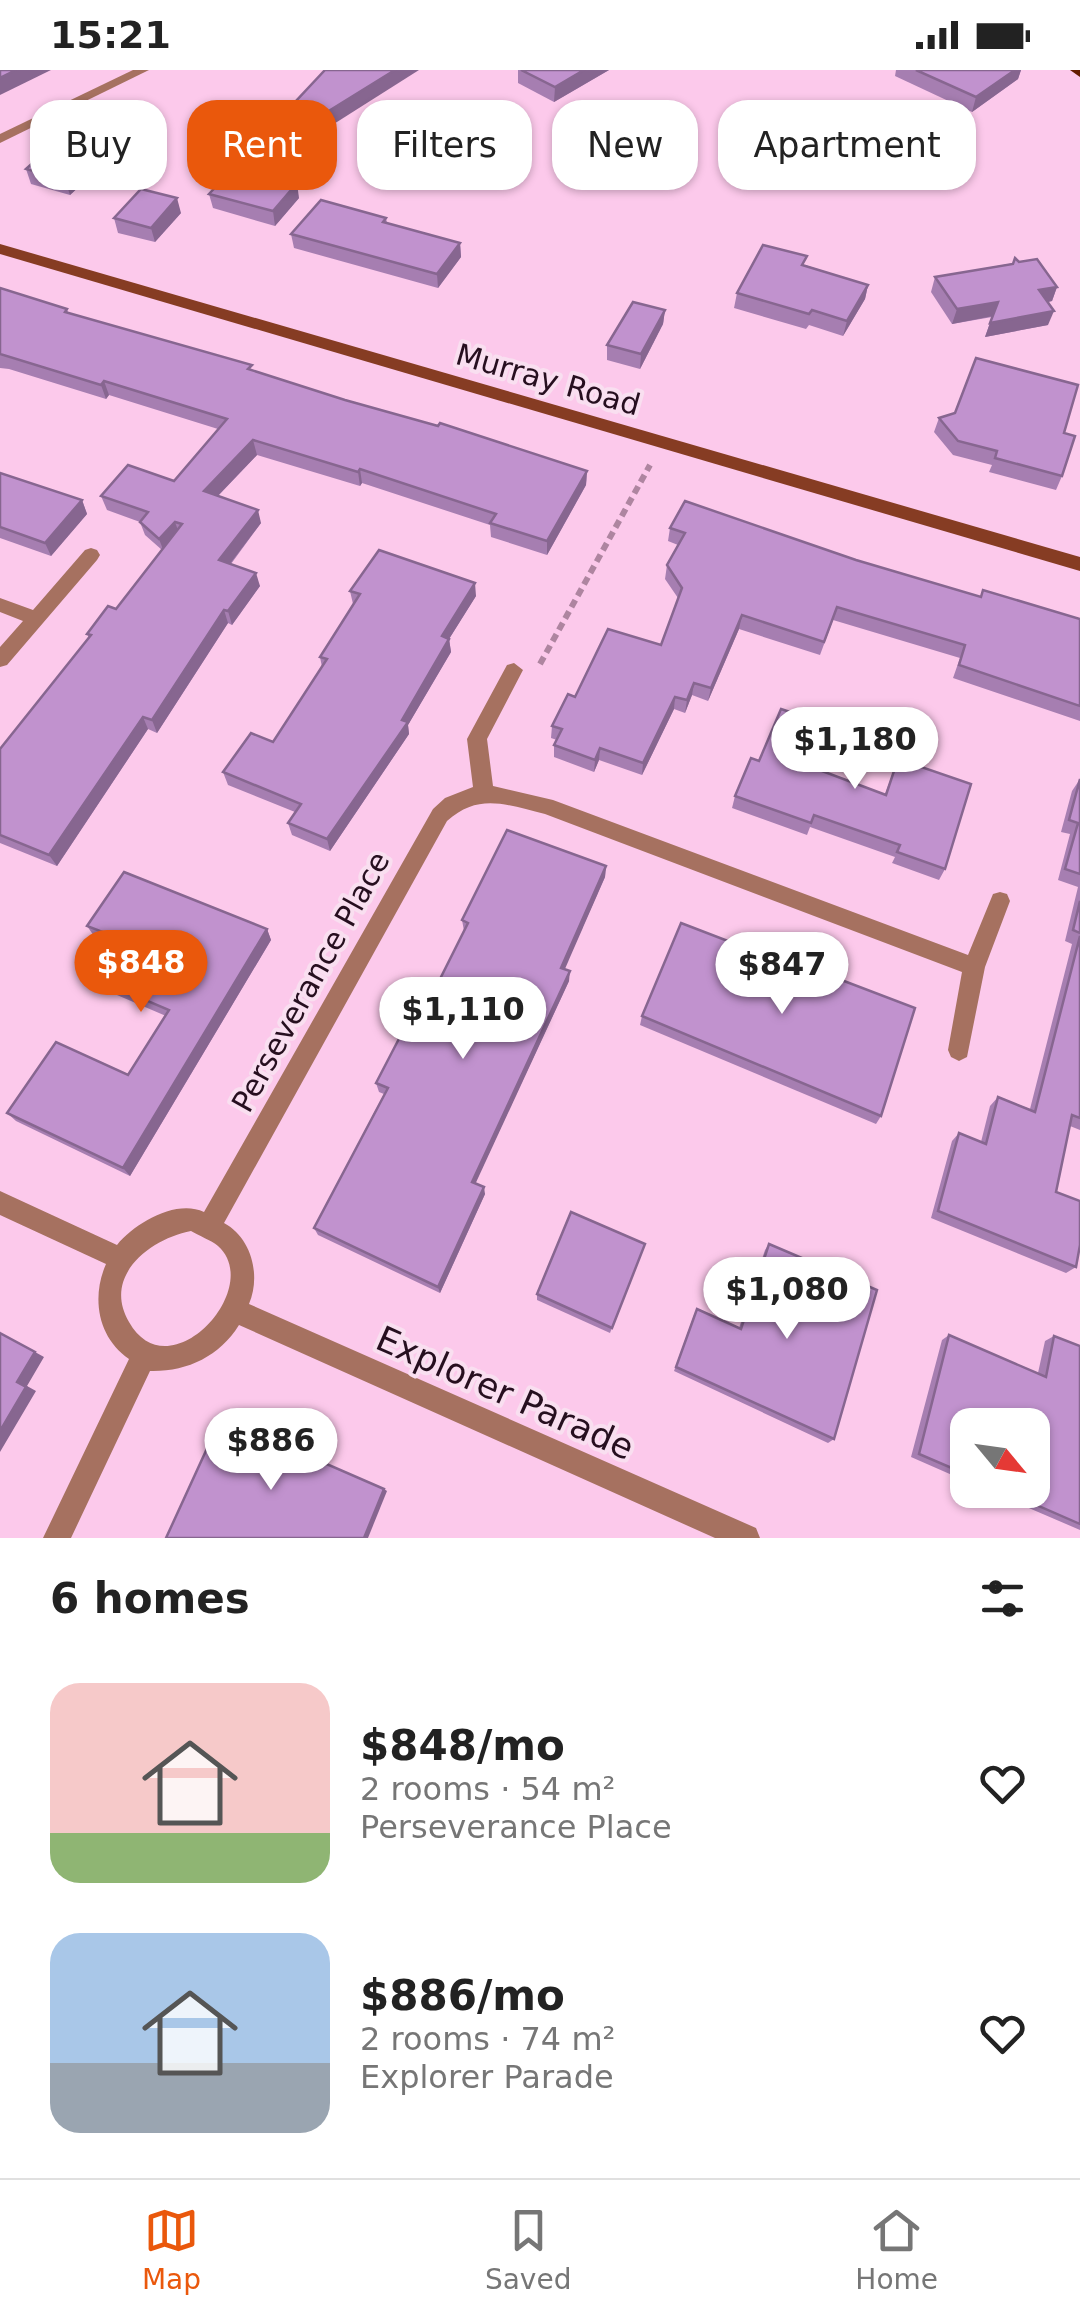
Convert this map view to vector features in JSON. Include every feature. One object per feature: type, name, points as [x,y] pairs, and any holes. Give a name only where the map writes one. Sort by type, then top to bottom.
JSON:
[{"type":"street","points":[[0,139],[143,70]]},
{"type":"street","name":"Murray Road","points":[[0,249],[1080,564]]},
{"type":"street","points":[[0,660],[92,555]]},
{"type":"street","points":[[0,605],[36,618]]},
{"type":"street","points":[[514,670],[477,739],[484,792],[546,806],[974,967]]},
{"type":"street","name":"Perseverance Place","points":[[210,1224],[440,815],[453,800],[484,792]]},
{"type":"street","points":[[958,1050],[974,967],[1000,901]]},
{"type":"street","points":[[0,1203],[118,1258]]},
{"type":"street","points":[[192,1219],[210,1224],[232,1246],[242,1268],[243,1288],[236,1311],[210,1343],[184,1357],[144,1356],[132,1351],[117,1331],[107,1307],[118,1258],[144,1233],[166,1221],[192,1219]]},
{"type":"street","name":"Explorer Parade","points":[[236,1311],[746,1538]]},
{"type":"street","points":[[57,1538],[144,1356]]},
{"type":"path","points":[[514,670],[542,664],[663,442]]},
{"type":"building","points":[[0,70],[16,70],[0,78]]},
{"type":"building","points":[[325,70],[395,70],[337,106],[337,100],[297,100]]},
{"type":"building","points":[[521,70],[584,70],[555,87]]},
{"type":"building","points":[[916,70],[1015,70],[976,97]]},
{"type":"building","points":[[140,190],[177,198],[151,228],[114,218]]},
{"type":"building","points":[[213,190],[291,190],[273,211],[209,194]]},
{"type":"building","points":[[321,200],[460,243],[437,274],[291,234]]},
{"type":"building","points":[[763,245],[807,256],[802,265],[868,285],[847,321],[737,293]]},
{"type":"building","points":[[1015,258],[1019,262],[1037,259],[1057,287],[1039,290],[1054,311],[990,323],[998,302],[957,309],[935,277],[1013,264]]},
{"type":"building","points":[[0,288],[67,309],[65,312],[252,365],[248,369],[345,400],[438,426],[440,423],[587,471],[547,541],[490,523],[496,514],[360,469],[358,472],[253,440],[204,491],[258,510],[219,560],[256,573],[228,611],[224,610],[152,720],[143,717],[49,855],[0,835],[0,749],[91,635],[87,634],[108,606],[116,609],[182,524],[175,522],[159,539],[140,522],[148,512],[101,496],[128,465],[174,481],[227,419],[0,354]]},
{"type":"building","points":[[633,302],[665,310],[641,354],[607,345]]},
{"type":"building","points":[[976,358],[1078,385],[1064,433],[1075,436],[1062,476],[995,458],[997,451],[958,441],[939,418],[955,413]]},
{"type":"building","points":[[0,473],[82,500],[45,543],[0,527]]},
{"type":"building","points":[[685,501],[856,560],[981,597],[983,590],[1080,619],[1080,706],[959,665],[965,645],[837,607],[824,642],[742,615],[711,688],[694,683],[687,700],[675,697],[643,763],[600,748],[595,760],[554,745],[562,729],[552,726],[568,694],[575,697],[608,629],[661,645],[682,588],[667,565],[685,533],[670,528]]},
{"type":"building","points":[[379,550],[475,583],[442,636],[449,639],[402,720],[408,722],[327,839],[288,823],[301,804],[223,772],[251,733],[273,742],[327,659],[320,657],[360,594],[350,591]]},
{"type":"building","points":[[781,709],[838,728],[822,771],[886,795],[898,759],[971,784],[945,869],[897,852],[900,845],[814,815],[811,823],[735,796],[751,758],[759,761]]},
{"type":"building","points":[[1080,779],[1080,874],[1065,869],[1078,823],[1069,820]]},
{"type":"building","points":[[507,830],[606,866],[561,968],[570,971],[472,1182],[484,1187],[438,1287],[314,1228],[388,1088],[376,1083],[403,1031],[412,1035],[468,923],[462,920]]},
{"type":"building","points":[[124,872],[267,929],[123,1168],[7,1113],[56,1042],[128,1075],[169,1010],[82,973],[108,934],[87,926]]},
{"type":"building","points":[[1080,901],[1080,933],[1073,930]]},
{"type":"building","points":[[681,923],[915,1008],[881,1116],[642,1016]]},
{"type":"building","points":[[1080,936],[1080,1118],[1072,1115],[1056,1192],[1080,1201],[1076,1267],[938,1211],[959,1133],[986,1144],[998,1097],[1035,1112]]},
{"type":"building","points":[[571,1212],[645,1244],[612,1328],[537,1294]]},
{"type":"building","points":[[769,1244],[877,1290],[834,1439],[676,1367],[697,1309],[741,1329]]},
{"type":"building","points":[[0,1333],[35,1352],[17,1382],[26,1387],[0,1431]]},
{"type":"building","points":[[949,1335],[1046,1377],[1054,1336],[1080,1346],[1080,1524],[1043,1508],[1050,1508],[1050,1408],[950,1408],[950,1467],[919,1454]]},
{"type":"building","points":[[221,1418],[384,1489],[364,1538],[166,1538]]}]
